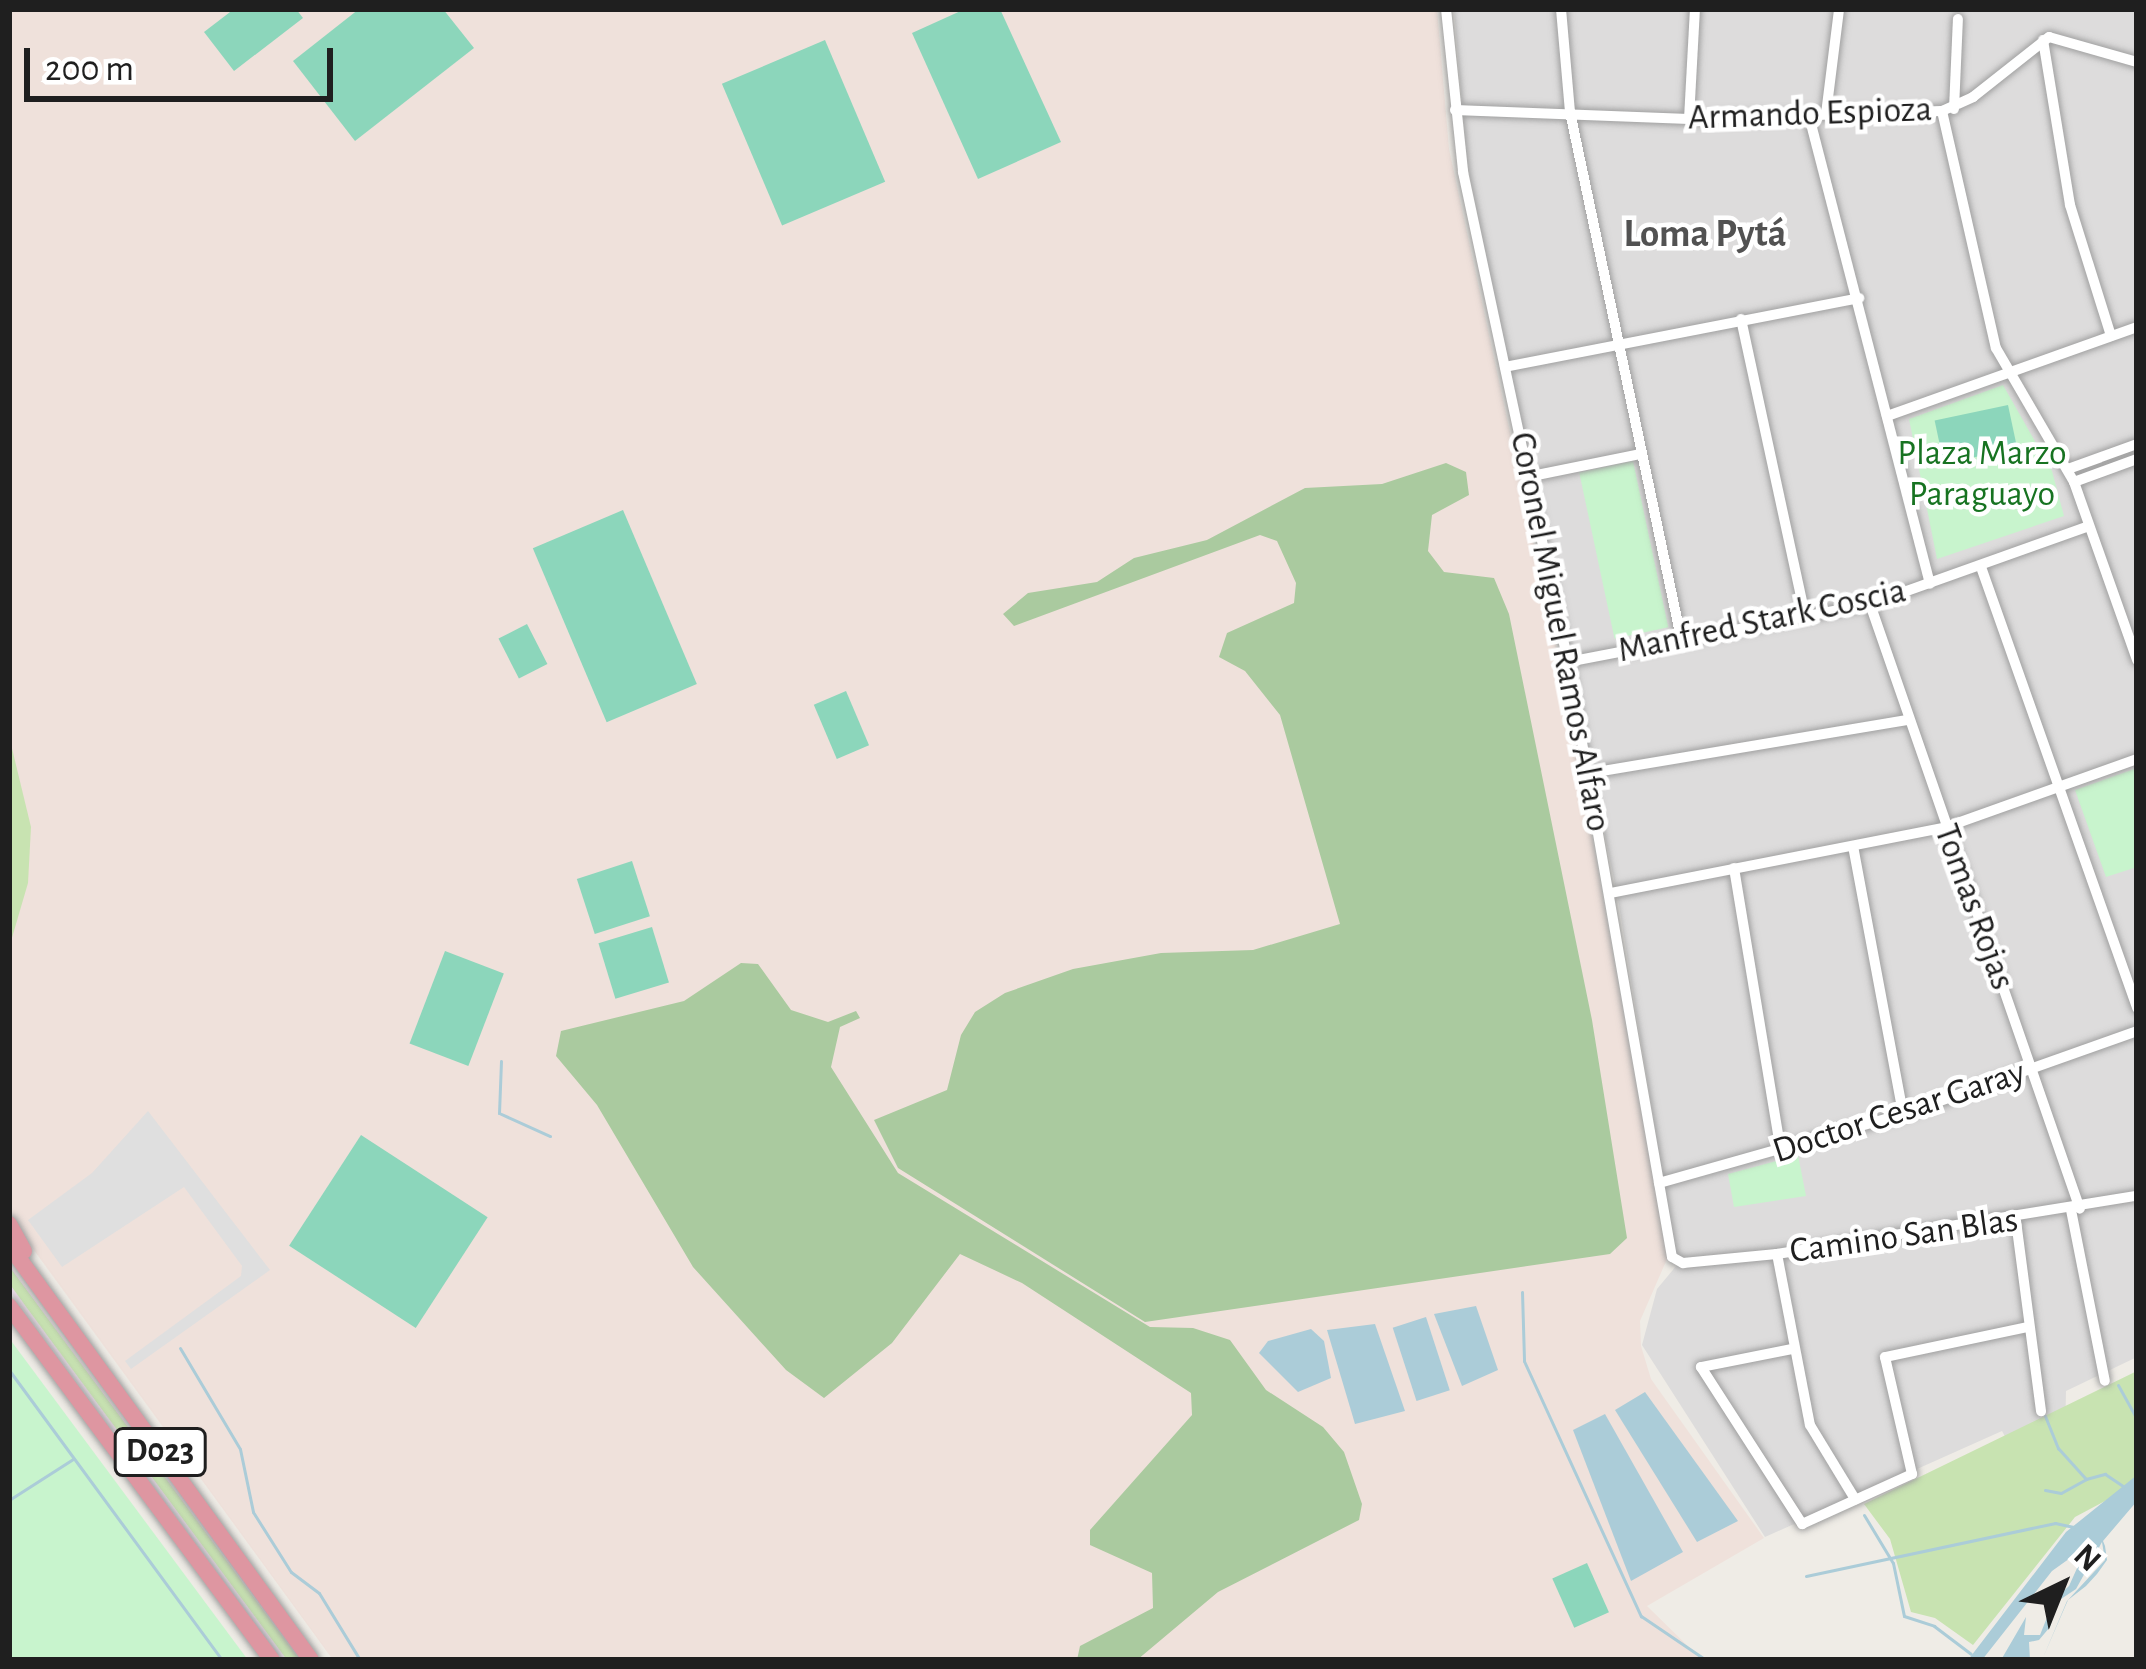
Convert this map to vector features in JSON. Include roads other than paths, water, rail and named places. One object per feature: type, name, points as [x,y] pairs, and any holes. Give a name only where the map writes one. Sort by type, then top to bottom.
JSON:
[{"type":"highway","points":[[9,1225],[46,1295]]},
{"type":"highway","name":"D023","points":[[9,1245],[311,1660]]},
{"type":"highway","name":"D023","points":[[9,1306],[272,1660]]},
{"type":"street","name":"Coronel Miguel Ramos Alfaro","points":[[1446,9],[1455,110],[1568,662],[1672,1257]]},
{"type":"street","points":[[1562,9],[1570,112],[1681,638]]},
{"type":"street","points":[[1690,119],[1695,9]]},
{"type":"street","points":[[1826,113],[1839,9]]},
{"type":"street","points":[[1958,19],[1948,110],[2006,375],[2074,482],[2137,660]]},
{"type":"street","points":[[2111,336],[2070,205],[2043,40],[2060,37],[2137,62]]},
{"type":"street","name":"Armando Espioza","points":[[1455,110],[1690,119],[1948,110],[2043,40]]},
{"type":"street","points":[[1809,116],[1930,584]]},
{"type":"street","points":[[1505,367],[1859,298]]},
{"type":"street","points":[[1741,319],[1805,616]]},
{"type":"street","points":[[1887,416],[2137,327]]},
{"type":"street","points":[[2068,469],[2137,444]]},
{"type":"street","points":[[1532,476],[1640,454]]},
{"type":"street","points":[[2074,482],[2137,459]]},
{"type":"street","name":"Manfred Stark Coscia","points":[[1568,662],[1870,604],[2089,526]]},
{"type":"street","points":[[1981,567],[2137,1008]]},
{"type":"street","name":"Tomas Rojas","points":[[1870,604],[2032,1070],[2075,1210],[2105,1381]]},
{"type":"street","points":[[1589,773],[1907,720]]},
{"type":"street","points":[[1611,893],[1946,827],[2137,759]]},
{"type":"street","points":[[1853,846],[1903,1114]]},
{"type":"street","points":[[1734,868],[1781,1151]]},
{"type":"street","name":"Doctor Cesar Garay","points":[[1659,1184],[1903,1114],[2137,1031]]},
{"type":"street","name":"Camino San Blas","points":[[1672,1257],[1683,1263],[1777,1254],[2016,1221],[2137,1196]]},
{"type":"street","points":[[2016,1221],[2041,1412]]},
{"type":"street","points":[[1777,1254],[1810,1424],[1855,1499]]},
{"type":"street","points":[[1792,1349],[1701,1371],[1802,1524],[1912,1474],[1885,1357],[2027,1328]]},
{"type":"water","points":[[1476,1306],[1498,1370],[1462,1386],[1434,1314]]},
{"type":"water","points":[[1426,1317],[1450,1390],[1417,1401],[1393,1328]]},
{"type":"water","points":[[1375,1324],[1405,1411],[1355,1424],[1327,1330]]},
{"type":"water","points":[[1311,1329],[1324,1341],[1331,1378],[1298,1392],[1259,1353],[1268,1341]]},
{"type":"water","points":[[1645,1392],[1738,1521],[1697,1542],[1615,1410]]},
{"type":"water","points":[[1605,1414],[1683,1552],[1631,1581],[1573,1430]]},
{"type":"water","points":[[2137,1475],[2137,1501],[2103,1541],[2107,1560],[2068,1600],[2042,1660],[2067,1601],[2105,1560],[2102,1542],[2076,1589],[2058,1601],[2050,1627],[2039,1640],[2029,1642],[2030,1660],[2001,1660],[2026,1617],[2024,1635],[2040,1635],[2054,1600],[2069,1586],[2087,1546],[2052,1571],[1982,1660],[1968,1660],[2066,1532]]},
{"type":"waterway","points":[[501,1061],[499,1113],[550,1136]]},
{"type":"waterway","points":[[1522,1292],[1524,1361],[1641,1616],[1706,1660]]},
{"type":"waterway","points":[[180,1348],[240,1449],[253,1512],[291,1572],[319,1593],[360,1660]]},
{"type":"waterway","points":[[9,1370],[222,1660]]},
{"type":"waterway","points":[[2118,1385],[2137,1419]]},
{"type":"waterway","points":[[2045,1416],[2058,1448],[2086,1479],[2105,1474],[2123,1486]]},
{"type":"waterway","points":[[9,1500],[73,1459]]},
{"type":"waterway","points":[[2045,1490],[2061,1493],[2086,1479]]},
{"type":"waterway","points":[[1864,1515],[1893,1563],[1904,1616],[1934,1626],[1971,1654]]},
{"type":"waterway","points":[[1806,1576],[2055,1523],[2074,1527]]},
{"type":"district","name":"Loma Pytá","points":[[1705,235]]},
{"type":"park label","name":"Plaza Marzo Paraguayo","points":[[1982,474]]}]
